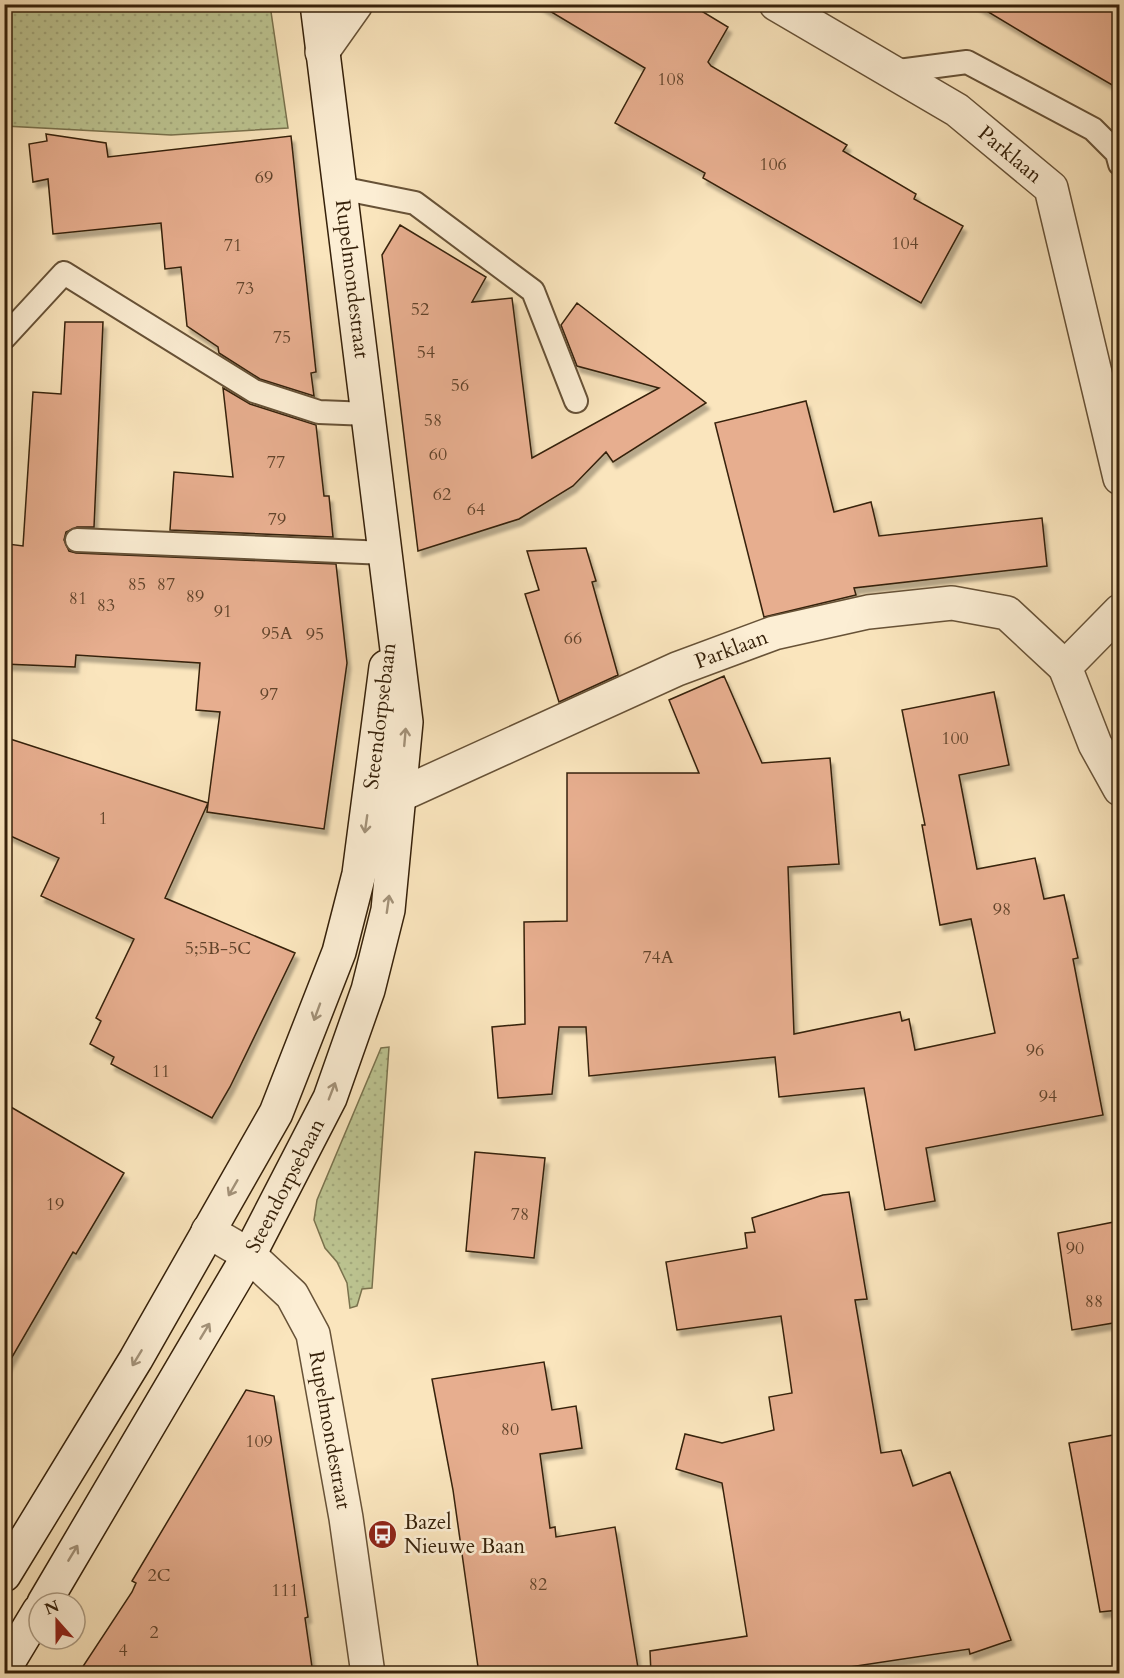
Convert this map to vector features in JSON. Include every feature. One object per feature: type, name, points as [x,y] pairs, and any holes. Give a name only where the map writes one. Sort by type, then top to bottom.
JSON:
[{"type":"main road","name":"Rupelmondestraat","points":[[317,4],[387,553],[392,620]]},
{"type":"main road","points":[[322,52],[356,4]]},
{"type":"main road","name":"Parklaan","points":[[776,4],[957,110],[1051,188],[1116,441],[1119,478]]},
{"type":"main road","name":"Parklaan","points":[[400,795],[677,669],[774,633],[868,612],[952,603],[1007,613],[1065,667],[1095,744],[1119,789]]},
{"type":"main road","points":[[1065,667],[1119,610]]},
{"type":"main road","name":"Steendorpsebaan","points":[[51,1591],[249,1255],[330,1098],[368,990],[388,910],[406,722],[392,620]]},
{"type":"main road","name":"Steendorpsebaan","points":[[4,1575],[136,1359],[276,1113],[339,952],[359,874],[392,620]]},
{"type":"main road","name":"Rupelmondestraat","points":[[208,1231],[249,1255],[292,1295],[313,1334],[346,1518],[368,1674]]},
{"type":"main road","points":[[4,1669],[27,1631]]},
{"type":"lane","points":[[891,72],[967,62],[1093,129],[1117,153],[1119,164]]},
{"type":"lane","points":[[340,188],[415,203],[533,291],[576,401]]},
{"type":"lane","points":[[4,338],[64,273],[254,391],[319,412],[369,414]]},
{"type":"lane","points":[[77,540],[387,553]]},
{"type":"green space","points":[[5,4],[270,5],[288,128],[171,135],[5,126]]},
{"type":"green space","points":[[389,1047],[372,1288],[362,1289],[357,1306],[350,1308],[347,1283],[337,1262],[325,1248],[314,1220],[317,1200],[381,1048]]},
{"type":"building","points":[[538,4],[690,4],[728,27],[708,62],[711,66],[847,145],[843,151],[916,194],[914,199],[963,226],[921,303],[703,178],[705,173],[615,123],[645,68]]},
{"type":"building","points":[[975,4],[1119,4],[1119,89],[1040,43]]},
{"type":"building","points":[[46,134],[106,143],[108,157],[291,136],[316,372],[311,373],[314,396],[260,379],[219,353],[218,347],[187,326],[181,267],[165,269],[161,223],[53,234],[48,179],[33,182],[29,144],[47,141]]},
{"type":"building","points":[[400,225],[486,277],[472,302],[512,298],[532,458],[659,388],[577,366],[561,325],[577,303],[706,403],[613,462],[606,452],[573,486],[519,519],[418,551],[382,255]]},
{"type":"building","points":[[65,322],[103,322],[94,527],[77,527],[66,532],[64,540],[69,551],[336,564],[347,663],[324,829],[207,812],[220,712],[196,710],[200,663],[76,655],[75,667],[4,664],[4,581],[8,544],[23,546],[33,392],[61,394]]},
{"type":"building","points":[[223,388],[250,404],[316,425],[324,496],[329,496],[333,537],[170,530],[174,472],[233,477]]},
{"type":"building","points":[[806,401],[834,512],[871,502],[879,536],[1042,518],[1047,566],[854,588],[856,595],[764,617],[715,423]]},
{"type":"building","points":[[586,548],[596,581],[592,582],[618,675],[559,702],[525,594],[539,590],[527,551]]},
{"type":"building","points":[[724,676],[762,763],[830,758],[839,864],[788,867],[794,1034],[900,1012],[902,1021],[909,1019],[915,1050],[995,1033],[971,919],[940,925],[922,825],[925,825],[902,710],[994,692],[1009,765],[959,775],[977,869],[1035,858],[1044,899],[1064,895],[1078,958],[1073,959],[1103,1115],[926,1148],[935,1201],[885,1210],[864,1088],[779,1097],[775,1057],[589,1076],[586,1027],[559,1027],[552,1094],[498,1098],[492,1027],[525,1024],[524,922],[567,921],[567,773],[699,773],[669,700]]},
{"type":"building","points":[[4,737],[208,803],[165,898],[295,953],[230,1087],[212,1118],[111,1064],[114,1057],[90,1044],[101,1021],[96,1018],[134,939],[41,896],[59,858],[4,833]]},
{"type":"building","points":[[4,1103],[124,1173],[76,1254],[73,1252],[4,1371]]},
{"type":"building","points":[[475,1152],[545,1158],[534,1258],[466,1251]]},
{"type":"building","points":[[849,1192],[867,1299],[855,1300],[881,1453],[901,1450],[913,1486],[950,1472],[1011,1640],[970,1654],[969,1649],[803,1674],[651,1674],[650,1651],[747,1636],[722,1483],[676,1469],[685,1434],[722,1443],[774,1430],[769,1397],[792,1393],[781,1316],[677,1330],[666,1262],[747,1248],[745,1233],[755,1232],[752,1218],[823,1195]]},
{"type":"building","points":[[1119,1221],[1119,1322],[1072,1330],[1058,1233]]},
{"type":"building","points":[[544,1362],[552,1410],[576,1406],[582,1448],[540,1454],[550,1528],[555,1527],[556,1537],[615,1527],[639,1674],[479,1674],[453,1490],[432,1379]]},
{"type":"building","points":[[246,1390],[274,1396],[308,1617],[305,1618],[313,1674],[78,1674],[132,1592],[136,1583],[132,1581]]},
{"type":"building","points":[[1119,1434],[1119,1610],[1100,1612],[1069,1443]]},
{"type":"place","name":"Bazel Nieuwe Baan","points":[[383,1534]]}]
